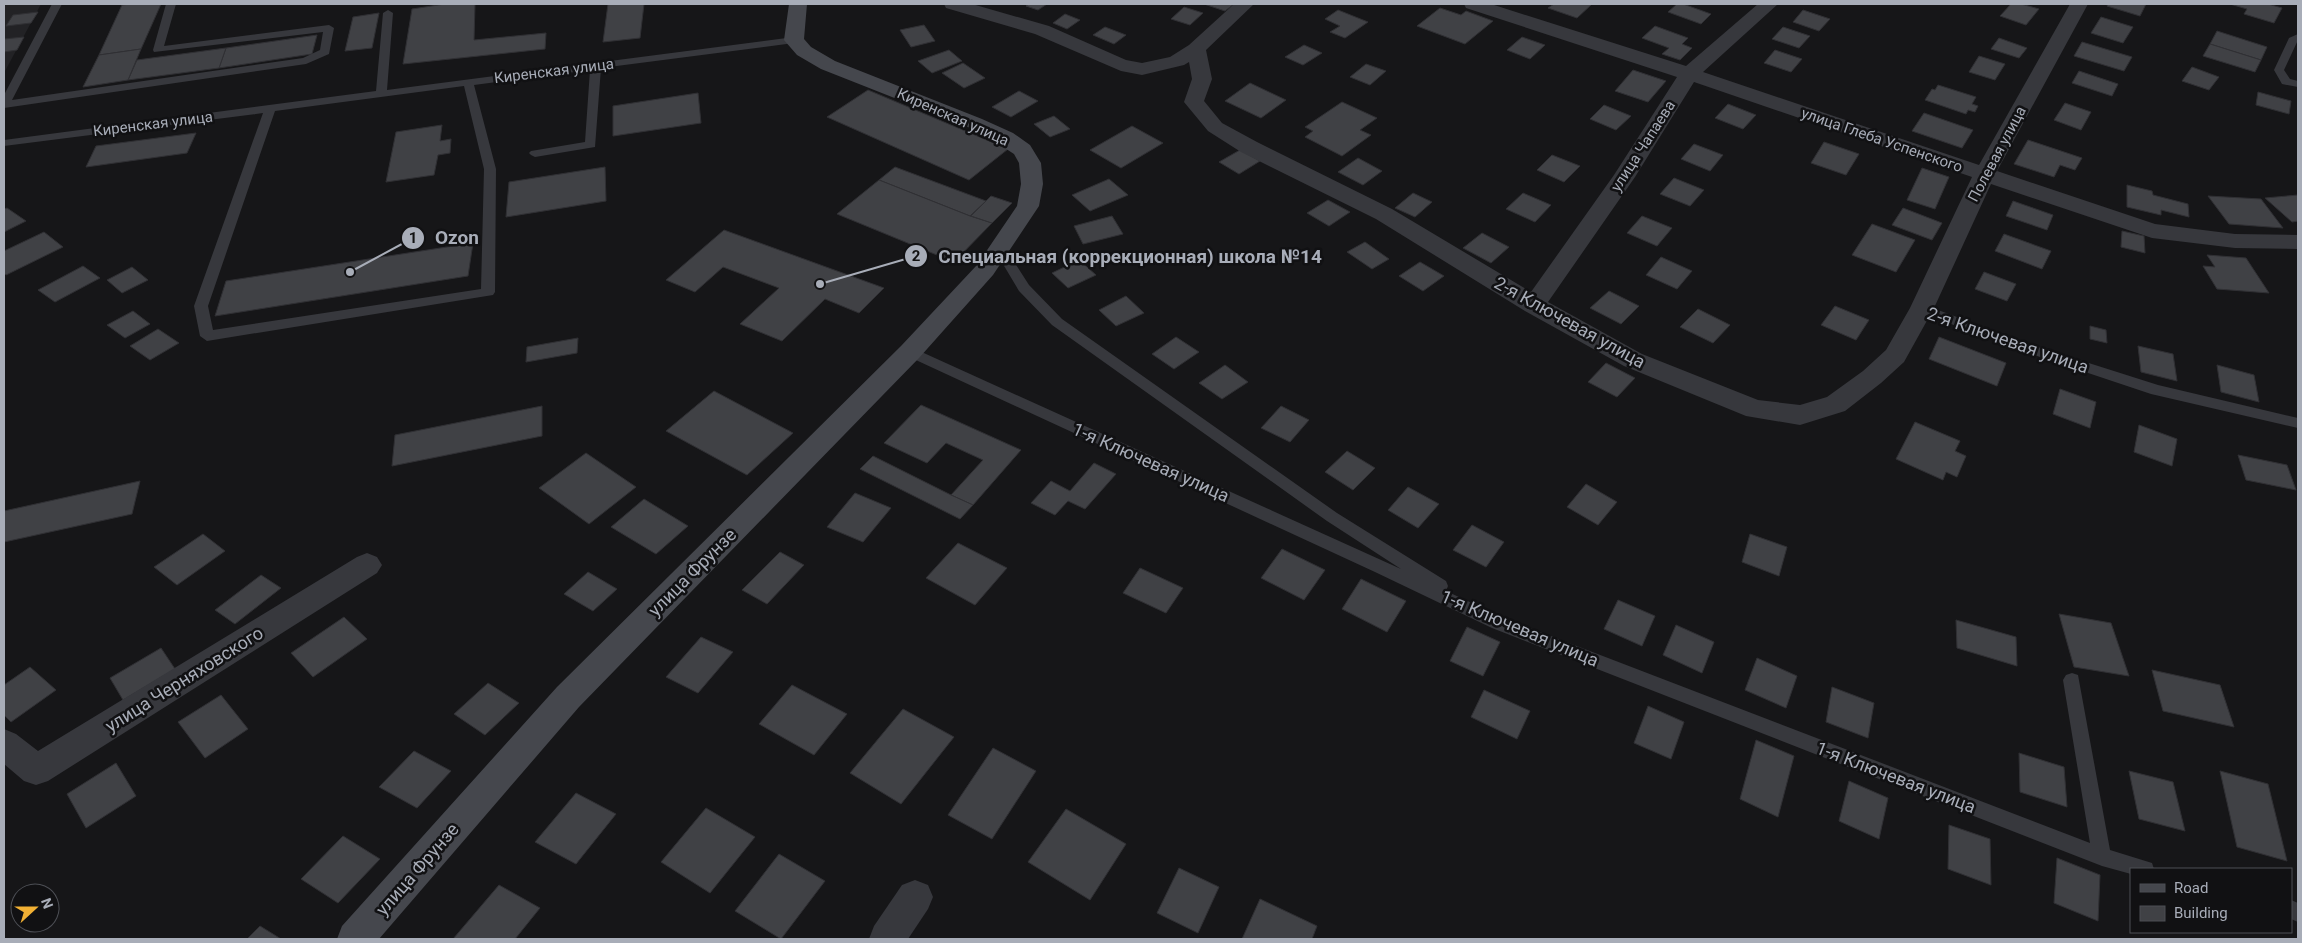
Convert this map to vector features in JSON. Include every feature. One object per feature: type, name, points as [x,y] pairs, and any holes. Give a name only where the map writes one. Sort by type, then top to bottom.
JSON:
[{"type":"street","points":[[794,40],[798,4]]},
{"type":"street","points":[[952,4],[1042,30],[1121,65],[1142,70],[1177,60],[1196,49],[1245,4]]},
{"type":"street","name":"улица Глеба Успенского","points":[[1473,4],[1689,74],[2152,231],[2235,241],[2298,242]]},
{"type":"street","name":"улица Чапаева","points":[[1534,305],[1624,177],[1689,74],[1769,4]]},
{"type":"street","name":"Полевая улица","points":[[1922,308],[1984,175],[2079,4]]},
{"type":"street","name":"Киренская улица","points":[[794,40],[804,52],[828,65],[975,123],[1011,142],[1022,150],[1030,163],[1032,184],[1028,206]]},
{"type":"street","name":"2-я Ключевая улица","points":[[1196,49],[1202,79],[1194,102],[1215,127],[1249,147],[1384,214],[1534,305],[1633,360],[1755,409],[1800,415],[1836,404],[1872,377],[1895,356],[1922,308]]},
{"type":"street","name":"улица Фрунзе","points":[[355,939],[568,697],[910,352],[985,270],[1028,206]]},
{"type":"street","name":"улица Черняховского","points":[[4,744],[36,770],[367,566]]},
{"type":"street","points":[[887,939],[915,897]]},
{"type":"lane","points":[[4,105],[57,4]]},
{"type":"lane","points":[[4,105],[306,61],[325,52],[329,28],[158,50],[171,4]]},
{"type":"lane","points":[[381,94],[388,12]]},
{"type":"lane","points":[[2298,37],[2294,38],[2280,70],[2286,82],[2298,84]]},
{"type":"lane","name":"Киренская улица","points":[[4,143],[794,40]]},
{"type":"lane","points":[[535,153],[591,145],[596,66]]},
{"type":"lane","points":[[270,108],[201,306],[207,336],[488,292],[490,169],[468,82]]},
{"type":"lane","points":[[1000,248],[1024,288],[1057,322],[1332,517],[1498,623]]},
{"type":"lane","name":"2-я Ключевая улица","points":[[1922,308],[2027,348],[2156,390],[2298,423]]},
{"type":"lane","name":"1-я Ключевая улица","points":[[910,352],[1381,567],[1498,623],[2102,857],[2141,868]]},
{"type":"lane","points":[[2072,680],[2102,857]]},
{"type":"shaded area","points":[[4,4],[41,4],[4,73]]},
{"type":"building","points":[[161,4],[141,49],[99,55],[122,5]]},
{"type":"building","points":[[445,4],[475,4],[474,40],[546,33],[545,49],[403,64],[412,9]]},
{"type":"building","points":[[608,4],[644,4],[640,38],[603,42]]},
{"type":"building","points":[[1029,4],[1047,4],[1038,10],[1026,6]]},
{"type":"building","points":[[1204,4],[1234,4],[1225,11]]},
{"type":"building","points":[[1554,4],[1591,5],[1577,18],[1548,8]]},
{"type":"building","points":[[1677,4],[1683,4],[1711,14],[1701,24],[1668,12]]},
{"type":"building","points":[[2011,4],[2021,4],[2039,9],[2026,25],[2000,16]]},
{"type":"building","points":[[2108,4],[2146,4],[2140,16],[2107,6]]},
{"type":"building","points":[[2230,4],[2268,4],[2282,8],[2274,23],[2244,14],[2247,9]]},
{"type":"building","points":[[1184,7],[1203,13],[1190,25],[1171,19]]},
{"type":"building","points":[[1440,8],[1461,15],[1466,11],[1493,21],[1465,44],[1417,26]]},
{"type":"building","points":[[1338,10],[1368,22],[1345,38],[1330,32],[1340,26],[1325,19]]},
{"type":"building","points":[[1803,10],[1830,19],[1819,31],[1793,22]]},
{"type":"building","points":[[38,12],[31,23],[6,26],[13,15]]},
{"type":"building","points":[[379,13],[372,48],[345,51],[353,17]]},
{"type":"building","points":[[1065,14],[1080,20],[1067,29],[1053,23]]},
{"type":"building","points":[[2101,17],[2133,27],[2123,43],[2091,33]]},
{"type":"building","points":[[924,25],[935,41],[911,47],[900,30]]},
{"type":"building","points":[[1655,26],[1688,38],[1682,44],[1692,48],[1680,60],[1662,54],[1669,48],[1642,38]]},
{"type":"building","points":[[1105,27],[1126,35],[1114,44],[1093,35]]},
{"type":"building","points":[[1783,27],[1810,36],[1799,48],[1772,39]]},
{"type":"building","points":[[2217,31],[2267,47],[2261,60],[2210,44]]},
{"type":"building","points":[[317,35],[312,54],[219,68],[226,48]]},
{"type":"building","points":[[24,37],[17,50],[4,52],[4,39]]},
{"type":"building","points":[[1522,37],[1545,45],[1530,59],[1507,50]]},
{"type":"building","points":[[1999,38],[2027,48],[2019,58],[1991,49]]},
{"type":"building","points":[[2082,42],[2132,57],[2124,71],[2074,56]]},
{"type":"building","points":[[2210,44],[2261,60],[2255,72],[2203,56]]},
{"type":"building","points":[[1304,45],[1322,53],[1303,65],[1285,57]]},
{"type":"building","points":[[226,48],[219,68],[128,80],[137,60]]},
{"type":"building","points":[[141,49],[128,80],[83,87],[99,55]]},
{"type":"building","points":[[949,50],[962,61],[932,73],[918,61]]},
{"type":"building","points":[[1775,50],[1802,59],[1791,72],[1764,63]]},
{"type":"building","points":[[1979,56],[2005,64],[1995,80],[1969,72]]},
{"type":"building","points":[[963,63],[985,78],[964,88],[942,73]]},
{"type":"building","points":[[1366,64],[1386,71],[1370,85],[1350,77]]},
{"type":"building","points":[[2192,67],[2219,77],[2209,90],[2182,81]]},
{"type":"building","points":[[1633,70],[1666,81],[1648,102],[1615,91]]},
{"type":"building","points":[[2079,71],[2118,84],[2112,96],[2072,83]]},
{"type":"building","points":[[1250,83],[1286,100],[1261,118],[1225,101]]},
{"type":"building","points":[[1938,85],[1976,97],[1972,104],[1978,106],[1975,112],[1968,110],[1966,114],[1925,100],[1932,89],[1935,90]]},
{"type":"building","points":[[868,90],[1008,149],[969,180],[827,117]]},
{"type":"building","points":[[1019,91],[1038,101],[1011,117],[992,107]]},
{"type":"building","points":[[2258,92],[2291,101],[2289,114],[2256,105]]},
{"type":"building","points":[[698,93],[701,123],[613,136],[613,106]]},
{"type":"building","points":[[1342,102],[1377,118],[1360,130],[1371,135],[1342,156],[1305,137],[1313,131],[1305,127]]},
{"type":"building","points":[[2065,103],[2091,112],[2081,130],[2054,120]]},
{"type":"building","points":[[1728,104],[1756,115],[1743,129],[1715,118]]},
{"type":"building","points":[[1604,105],[1631,116],[1616,130],[1590,119]]},
{"type":"building","points":[[1924,113],[1973,130],[1962,148],[1912,131]]},
{"type":"building","points":[[1054,116],[1070,129],[1050,137],[1034,124]]},
{"type":"building","points":[[442,125],[440,141],[451,139],[450,153],[438,155],[434,175],[386,182],[396,132]]},
{"type":"building","points":[[1132,126],[1163,143],[1121,168],[1090,150]]},
{"type":"building","points":[[196,133],[187,153],[86,167],[96,146]]},
{"type":"building","points":[[2028,140],[2082,158],[2075,170],[2060,165],[2054,177],[2014,164]]},
{"type":"building","points":[[1824,142],[1859,154],[1846,175],[1811,163]]},
{"type":"building","points":[[1694,144],[1723,155],[1710,171],[1681,159]]},
{"type":"building","points":[[1240,150],[1260,161],[1239,174],[1219,162]]},
{"type":"building","points":[[1552,155],[1580,166],[1564,182],[1537,170]]},
{"type":"building","points":[[1358,158],[1382,171],[1363,185],[1338,172]]},
{"type":"building","points":[[605,167],[606,201],[506,217],[509,182]]},
{"type":"building","points":[[895,167],[986,201],[970,216],[879,180]]},
{"type":"building","points":[[1922,168],[1949,177],[1935,209],[1907,200]]},
{"type":"building","points":[[1674,178],[1704,190],[1690,206],[1660,194]]},
{"type":"building","points":[[1109,179],[1128,195],[1090,211],[1072,195]]},
{"type":"building","points":[[879,180],[992,223],[954,262],[837,214]]},
{"type":"building","points":[[2127,185],[2152,191],[2153,195],[2188,204],[2189,217],[2161,210],[2161,215],[2127,207]]},
{"type":"building","points":[[1413,193],[1432,202],[1415,217],[1395,208]]},
{"type":"building","points":[[1523,193],[1551,205],[1535,222],[1506,209]]},
{"type":"building","points":[[2298,195],[2298,221],[2292,222],[2265,198]]},
{"type":"building","points":[[991,196],[1012,203],[992,223],[971,216]]},
{"type":"building","points":[[2208,196],[2261,199],[2283,228],[2229,224]]},
{"type":"building","points":[[1328,200],[1350,212],[1329,226],[1307,213]]},
{"type":"building","points":[[2013,201],[2053,215],[2047,230],[2006,216]]},
{"type":"building","points":[[7,208],[26,221],[4,232],[4,209]]},
{"type":"building","points":[[1903,208],[1942,223],[1932,240],[1892,225]]},
{"type":"building","points":[[1112,216],[1123,234],[1083,244],[1074,226]]},
{"type":"building","points":[[1642,216],[1672,228],[1657,246],[1627,233]]},
{"type":"building","points":[[1872,224],[1915,240],[1896,272],[1852,255]]},
{"type":"building","points":[[724,230],[884,288],[859,313],[825,299],[782,341],[740,324],[779,288],[723,267],[695,292],[666,280]]},
{"type":"building","points":[[2122,231],[2144,236],[2145,253],[2121,247]]},
{"type":"building","points":[[44,232],[63,247],[6,275],[4,273],[4,251]]},
{"type":"building","points":[[1482,233],[1509,247],[1491,263],[1463,248]]},
{"type":"building","points":[[2004,234],[2051,251],[2042,269],[1995,251]]},
{"type":"building","points":[[1365,242],[1389,259],[1372,269],[1347,252]]},
{"type":"building","points":[[473,243],[468,276],[215,316],[226,281]]},
{"type":"building","points":[[2207,255],[2246,258],[2269,293],[2217,289],[2203,266],[2215,267]]},
{"type":"building","points":[[1661,257],[1692,271],[1677,289],[1646,275]]},
{"type":"building","points":[[1079,260],[1096,275],[1068,288],[1052,273]]},
{"type":"building","points":[[1420,262],[1444,276],[1423,291],[1399,276]]},
{"type":"building","points":[[83,266],[100,278],[55,302],[38,290]]},
{"type":"building","points":[[132,267],[148,280],[122,293],[107,280]]},
{"type":"building","points":[[1984,272],[2016,284],[2007,301],[1975,289]]},
{"type":"building","points":[[1609,291],[1639,306],[1621,324],[1590,308]]},
{"type":"building","points":[[1126,296],[1144,313],[1116,326],[1099,310]]},
{"type":"building","points":[[1835,306],[1869,320],[1856,340],[1821,325]]},
{"type":"building","points":[[1698,309],[1730,325],[1713,343],[1680,327]]},
{"type":"building","points":[[133,311],[150,324],[125,338],[107,325]]},
{"type":"building","points":[[2090,326],[2106,330],[2107,343],[2090,339]]},
{"type":"building","points":[[158,329],[179,343],[150,360],[130,346]]},
{"type":"building","points":[[1176,337],[1199,352],[1174,369],[1152,354]]},
{"type":"building","points":[[1939,337],[2006,363],[1997,386],[1929,359]]},
{"type":"building","points":[[578,338],[577,353],[526,362],[527,347]]},
{"type":"building","points":[[2138,346],[2173,354],[2177,381],[2141,372]]},
{"type":"building","points":[[1606,363],[1635,378],[1617,397],[1588,382]]},
{"type":"building","points":[[1225,365],[1248,382],[1222,399],[1199,383]]},
{"type":"building","points":[[2217,365],[2254,375],[2259,402],[2221,392]]},
{"type":"building","points":[[2060,389],[2096,402],[2090,428],[2053,414]]},
{"type":"building","points":[[714,391],[793,433],[747,475],[666,431]]},
{"type":"building","points":[[921,405],[1021,450],[973,505],[951,495],[983,460],[946,443],[927,463],[884,443]]},
{"type":"building","points":[[542,406],[542,436],[392,466],[395,435]]},
{"type":"building","points":[[1281,406],[1309,420],[1290,442],[1261,428]]},
{"type":"building","points":[[1915,422],[1960,441],[1955,451],[1966,456],[1957,477],[1946,472],[1943,480],[1896,459]]},
{"type":"building","points":[[2139,425],[2177,439],[2172,466],[2134,452]]},
{"type":"building","points":[[1347,451],[1375,468],[1353,490],[1325,472]]},
{"type":"building","points":[[586,453],[636,487],[589,524],[539,488]]},
{"type":"building","points":[[2238,455],[2287,465],[2296,490],[2246,480]]},
{"type":"building","points":[[873,456],[973,505],[960,519],[860,469]]},
{"type":"building","points":[[1094,463],[1116,474],[1085,509],[1068,501],[1055,515],[1031,503],[1051,481],[1070,491]]},
{"type":"building","points":[[140,481],[132,514],[4,542],[4,511]]},
{"type":"building","points":[[1586,484],[1617,502],[1598,525],[1567,507]]},
{"type":"building","points":[[1408,487],[1439,504],[1418,528],[1388,510]]},
{"type":"building","points":[[855,493],[891,508],[863,542],[827,527]]},
{"type":"building","points":[[644,499],[688,526],[656,554],[611,527]]},
{"type":"building","points":[[1472,525],[1504,542],[1486,567],[1453,550]]},
{"type":"building","points":[[203,534],[225,551],[177,585],[154,567]]},
{"type":"building","points":[[1750,534],[1787,547],[1779,576],[1742,562]]},
{"type":"building","points":[[958,543],[1007,568],[975,605],[926,578]]},
{"type":"building","points":[[1282,549],[1325,570],[1304,600],[1261,578]]},
{"type":"building","points":[[780,552],[804,565],[767,604],[742,590]]},
{"type":"building","points":[[1140,568],[1183,588],[1166,613],[1123,593]]},
{"type":"building","points":[[588,572],[617,589],[593,611],[564,594]]},
{"type":"building","points":[[261,575],[281,588],[235,624],[215,610]]},
{"type":"building","points":[[1361,579],[1406,601],[1387,632],[1342,609]]},
{"type":"building","points":[[1618,600],[1655,616],[1642,646],[1604,629]]},
{"type":"building","points":[[2059,614],[2111,623],[2129,676],[2074,667]]},
{"type":"building","points":[[344,617],[367,639],[313,677],[291,653]]},
{"type":"building","points":[[1956,620],[2016,637],[2017,666],[1957,648]]},
{"type":"building","points":[[1676,625],[1714,642],[1702,673],[1663,655]]},
{"type":"building","points":[[1467,627],[1500,642],[1483,676],[1450,661]]},
{"type":"building","points":[[701,637],[733,652],[698,693],[666,677]]},
{"type":"building","points":[[161,648],[175,669],[123,700],[110,678]]},
{"type":"building","points":[[1757,658],[1797,676],[1786,708],[1745,690]]},
{"type":"building","points":[[30,667],[56,690],[11,722],[4,715],[4,685]]},
{"type":"building","points":[[2152,670],[2220,685],[2234,727],[2163,711]]},
{"type":"building","points":[[488,683],[519,703],[485,735],[454,714]]},
{"type":"building","points":[[792,685],[847,714],[814,755],[759,724]]},
{"type":"building","points":[[1832,687],[1874,703],[1868,738],[1826,722]]},
{"type":"building","points":[[1484,690],[1530,711],[1517,739],[1471,717]]},
{"type":"building","points":[[221,695],[248,729],[205,758],[178,722]]},
{"type":"building","points":[[1648,706],[1684,722],[1671,759],[1634,743]]},
{"type":"building","points":[[903,709],[954,737],[901,804],[850,773]]},
{"type":"building","points":[[1756,740],[1794,756],[1778,817],[1740,799]]},
{"type":"building","points":[[993,748],[1036,771],[992,839],[948,815]]},
{"type":"building","points":[[414,751],[451,771],[417,808],[379,787]]},
{"type":"building","points":[[2019,753],[2064,767],[2067,807],[2020,792]]},
{"type":"building","points":[[116,763],[136,796],[86,828],[67,794]]},
{"type":"building","points":[[2129,771],[2173,782],[2185,831],[2139,819]]},
{"type":"building","points":[[2220,771],[2268,784],[2287,861],[2237,847]]},
{"type":"building","points":[[1849,781],[1888,798],[1879,839],[1839,821]]},
{"type":"building","points":[[576,793],[616,814],[576,864],[535,842]]},
{"type":"building","points":[[706,808],[755,837],[710,893],[661,862]]},
{"type":"building","points":[[1066,809],[1126,844],[1090,900],[1028,862]]},
{"type":"building","points":[[1949,825],[1990,839],[1991,885],[1948,869]]},
{"type":"building","points":[[343,836],[380,859],[338,903],[301,879]]},
{"type":"building","points":[[779,854],[825,881],[781,939],[735,911]]},
{"type":"building","points":[[2057,858],[2100,875],[2098,921],[2054,903]]},
{"type":"building","points":[[1179,868],[1219,887],[1198,933],[1157,913]]},
{"type":"building","points":[[499,885],[540,908],[515,939],[453,939]]},
{"type":"building","points":[[1260,899],[1317,926],[1312,939],[1242,939]]},
{"type":"building","points":[[260,926],[281,939],[247,939]]},
{"type":"place","name":"Ozon","points":[[350,272]]},
{"type":"place","name":"Специальная (коррекционная) школа №14","points":[[820,284]]}]
